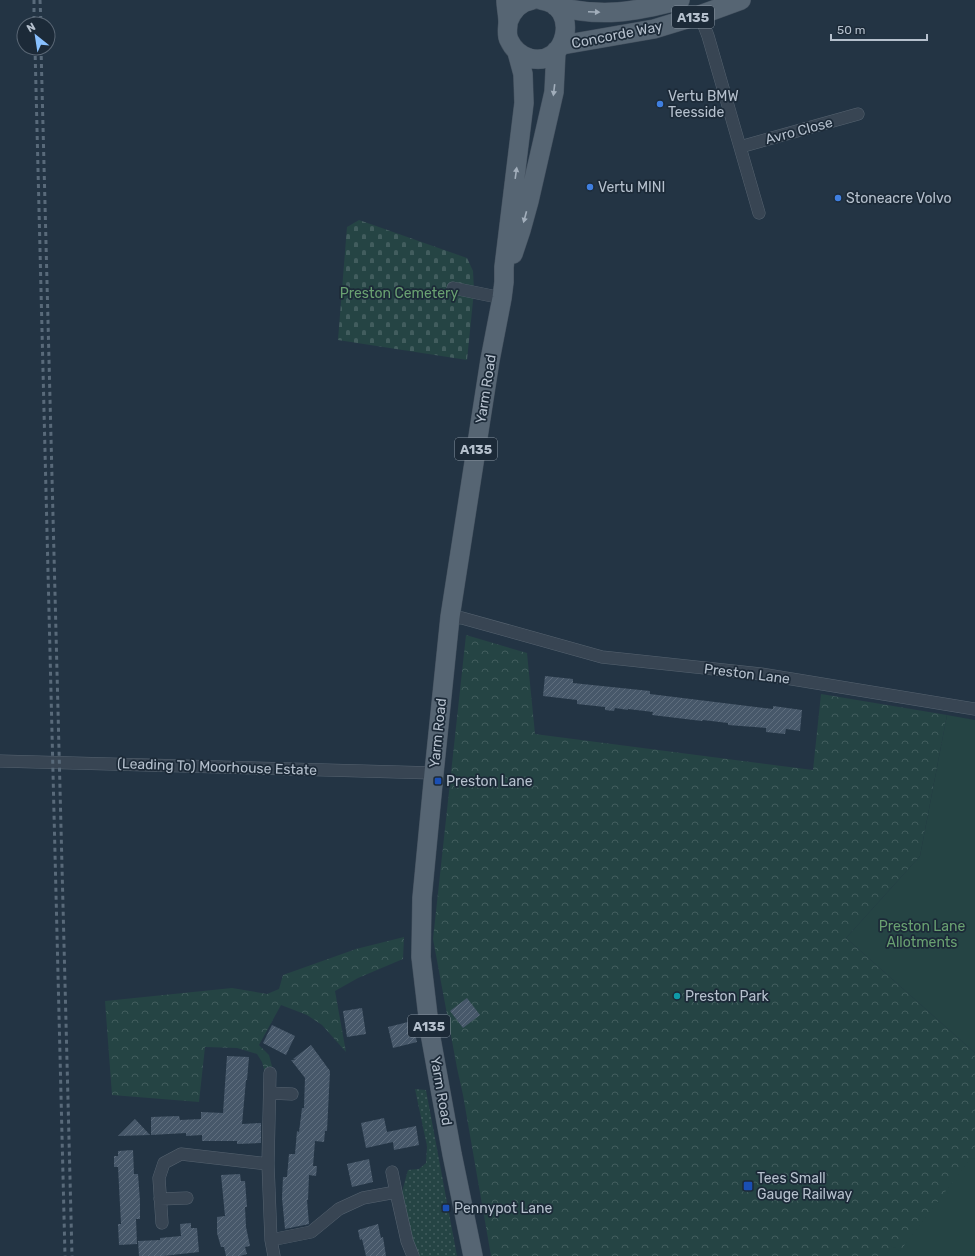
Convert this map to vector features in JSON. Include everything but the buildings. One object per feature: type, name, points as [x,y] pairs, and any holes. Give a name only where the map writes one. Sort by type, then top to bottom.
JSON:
[{"type":"main road","points":[[506,0],[508,22],[507,35],[517,52]]},
{"type":"main road","points":[[508,22],[510,15],[515,9],[521,4],[532,0]]},
{"type":"main road","name":"Concorde Way","points":[[549,2],[575,11],[611,13],[645,9],[680,0]]},
{"type":"main road","name":"Concorde Way","points":[[517,52],[533,59],[550,56],[559,48],[643,32],[700,15],[741,0]]},
{"type":"main road","points":[[549,2],[564,17],[566,24],[565,38],[559,48]]},
{"type":"main road","name":"A135","points":[[503,290],[522,230],[554,92],[559,48]]},
{"type":"main road","name":"A135","points":[[503,290],[504,267],[524,103],[523,74],[517,52]]},
{"type":"main road","name":"Yarm Road","points":[[473,1256],[452,1154],[430,1033],[421,957],[422,898],[450,617],[490,360],[503,290]]},
{"type":"street","points":[[700,15],[708,36],[759,213]]},
{"type":"street","name":"Avro Close","points":[[740,147],[858,114]]},
{"type":"street","points":[[453,288],[503,290]]},
{"type":"street","name":"Preston Lane","points":[[450,617],[462,618],[602,657],[760,674],[975,709]]},
{"type":"street","name":"(Leading To) Moorhouse Estate","points":[[0,762],[434,773]]},
{"type":"street","points":[[270,1073],[268,1164],[271,1240],[274,1256]]},
{"type":"street","points":[[270,1094],[292,1094]]},
{"type":"street","points":[[162,1223],[159,1178],[164,1163],[181,1154],[268,1164]]},
{"type":"street","points":[[392,1172],[407,1241],[412,1256]]},
{"type":"street","points":[[271,1240],[311,1232],[339,1209],[363,1198],[396,1192]]},
{"type":"street","points":[[160,1199],[187,1198]]},
{"type":"green space","name":"Preston Cemetery","points":[[359,220],[467,258],[473,271],[474,291],[467,360],[338,340],[347,227]]},
{"type":"green space","name":"Preston Park","points":[[466,635],[527,653],[535,734],[813,770],[821,694],[947,715],[920,856],[846,938],[975,1053],[975,1256],[491,1256],[463,1095],[433,939]]},
{"type":"green space","name":"Preston Lane Allotments","points":[[947,715],[975,720],[975,1053],[846,938],[920,856]]},
{"type":"green space","points":[[404,937],[403,959],[358,978],[335,991],[346,1052],[322,1025],[307,1015],[281,1005],[259,1045],[269,1055],[274,1074],[265,1073],[262,1062],[257,1054],[237,1048],[205,1047],[199,1102],[112,1095],[105,1001],[232,988],[267,994],[279,989],[283,975],[356,949]]},
{"type":"green space","points":[[415,1089],[426,1090],[457,1256],[419,1256],[408,1228],[402,1192],[408,1170],[419,1169],[426,1163],[427,1146]]},
{"type":"green space","points":[[971,1158],[975,1159],[975,1256],[885,1256],[892,1246],[900,1251]]},
{"type":"railway","points":[[34,0],[34,16]]},
{"type":"railway","points":[[40,0],[41,16]]},
{"type":"railway","points":[[35,56],[65,1256]]},
{"type":"railway","points":[[41,56],[72,1256]]},
{"type":"place","name":"Vertu BMW Teesside","points":[[660,104]]},
{"type":"place","name":"Vertu MINI","points":[[590,187]]},
{"type":"place","name":"Stoneacre Volvo","points":[[838,198]]},
{"type":"place","name":"Preston Lane","points":[[438,781]]},
{"type":"place","name":"Preston Park","points":[[677,996]]},
{"type":"place","name":"Tees Small Gauge Railway","points":[[748,1186]]},
{"type":"place","name":"Pennypot Lane","points":[[446,1208]]}]
